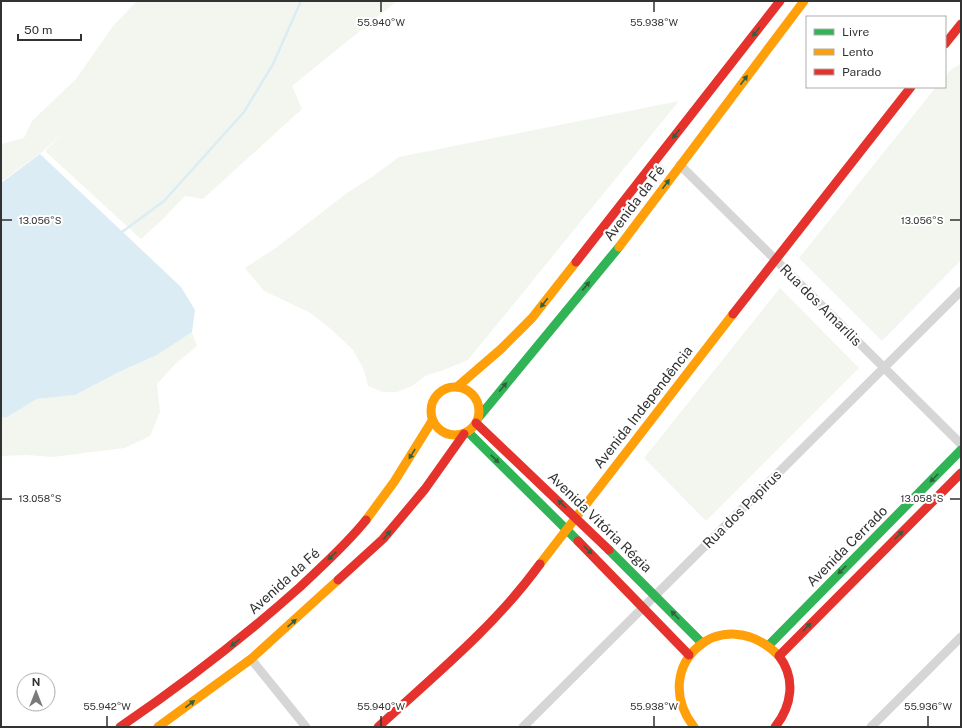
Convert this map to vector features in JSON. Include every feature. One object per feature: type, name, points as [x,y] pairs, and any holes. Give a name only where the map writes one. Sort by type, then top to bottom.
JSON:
[{"type":"street","name":"Avenida da Fé","points":[[457,387],[501,349],[532,318],[780,1]]},
{"type":"street","name":"Avenida da Fé","points":[[478,420],[617,250],[804,1]]},
{"type":"street","points":[[946,43],[961,24]]},
{"type":"street","name":"Avenida Independência","points":[[378,727],[477,638],[522,589],[575,517],[911,88]]},
{"type":"street","name":"Rua dos Amarílis","points":[[680,165],[961,444]]},
{"type":"street","name":"Rua dos Papirus","points":[[523,727],[961,291]]},
{"type":"street","points":[[158,727],[250,659],[383,539],[425,489],[466,433],[478,420],[479,410],[474,397],[469,392],[457,387],[442,390],[436,395],[430,409],[432,421],[435,426],[445,434],[452,435],[466,433]]},
{"type":"street","name":"Avenida Vitória Régia","points":[[478,420],[702,643]]},
{"type":"street","name":"Avenida da Fé","points":[[120,727],[166,696],[237,642],[290,596],[349,541],[390,489],[432,421]]},
{"type":"street","name":"Avenida Vitória Régia","points":[[466,433],[567,529],[644,606],[689,655]]},
{"type":"street","name":"Avenida Cerrado","points":[[769,644],[961,450]]},
{"type":"street","name":"Avenida Cerrado","points":[[780,655],[961,473]]},
{"type":"street","points":[[688,725],[681,705],[678,688],[681,671],[689,655],[702,643],[721,634],[736,633],[751,635],[769,644],[780,655],[787,668],[791,682],[790,696],[787,710],[779,726]]},
{"type":"street","points":[[870,727],[961,637]]},
{"type":"street","points":[[250,659],[306,727]]},
{"type":"shaded area","points":[[137,1],[397,1],[292,86],[302,109],[203,199],[185,196],[141,239],[45,151],[64,132],[40,154],[35,150],[39,154],[1,182],[1,144],[24,138],[32,121],[76,79],[113,26]]},
{"type":"shaded area","points":[[961,64],[961,260],[882,341],[799,258],[935,88],[946,88],[946,78],[948,72]]},
{"type":"shaded area","points":[[679,101],[468,360],[427,375],[412,386],[397,392],[383,392],[368,386],[364,370],[353,350],[331,329],[309,312],[264,291],[245,268],[277,247],[347,193],[399,157]]},
{"type":"shaded area","points":[[40,154],[181,287],[195,310],[192,332],[157,355],[119,372],[75,395],[37,399],[7,417],[1,418],[1,183]]},
{"type":"shaded area","points":[[780,288],[859,368],[706,521],[644,458]]},
{"type":"shaded area","points":[[192,332],[197,346],[175,364],[157,384],[160,412],[150,436],[125,448],[53,457],[26,455],[1,456],[1,418],[7,417],[37,399],[75,395],[119,372],[157,355]]},
{"type":"waterway","points":[[122,232],[164,201],[244,112],[273,64],[301,1]]},
{"type":"traffic: fast","points":[[479,417],[619,247]]},
{"type":"traffic: fast","points":[[468,432],[578,541]]},
{"type":"traffic: fast","points":[[769,645],[961,450]]},
{"type":"traffic: fast","points":[[609,550],[702,643]]},
{"type":"traffic: slow","points":[[619,247],[804,1]]},
{"type":"traffic: slow","points":[[457,387],[501,349],[532,318],[576,262]]},
{"type":"traffic: slow","points":[[540,564],[733,314]]},
{"type":"traffic: slow","points":[[450,387],[460,387],[472,394],[479,406],[479,411],[479,416],[472,428],[460,435],[450,435],[442,431],[435,424],[431,416],[431,406],[435,398],[442,391],[450,387]]},
{"type":"traffic: slow","points":[[366,520],[394,482],[432,421]]},
{"type":"traffic: slow","points":[[158,727],[251,659],[338,580]]},
{"type":"traffic: slow","points":[[694,727],[682,704],[679,682],[685,663],[698,647],[715,637],[735,634],[757,640],[779,656]]},
{"type":"traffic: jam","points":[[576,262],[780,1]]},
{"type":"traffic: jam","points":[[946,43],[961,24]]},
{"type":"traffic: jam","points":[[733,314],[910,88]]},
{"type":"traffic: jam","points":[[476,423],[609,550]]},
{"type":"traffic: jam","points":[[338,580],[383,539],[425,489],[464,434]]},
{"type":"traffic: jam","points":[[780,655],[961,473]]},
{"type":"traffic: jam","points":[[120,727],[190,677],[257,624],[326,563],[366,520]]},
{"type":"traffic: jam","points":[[578,541],[689,655]]},
{"type":"traffic: jam","points":[[378,727],[484,629],[504,608],[540,564]]},
{"type":"traffic: jam","points":[[775,727],[785,710],[790,692],[788,673],[779,656]]}]
